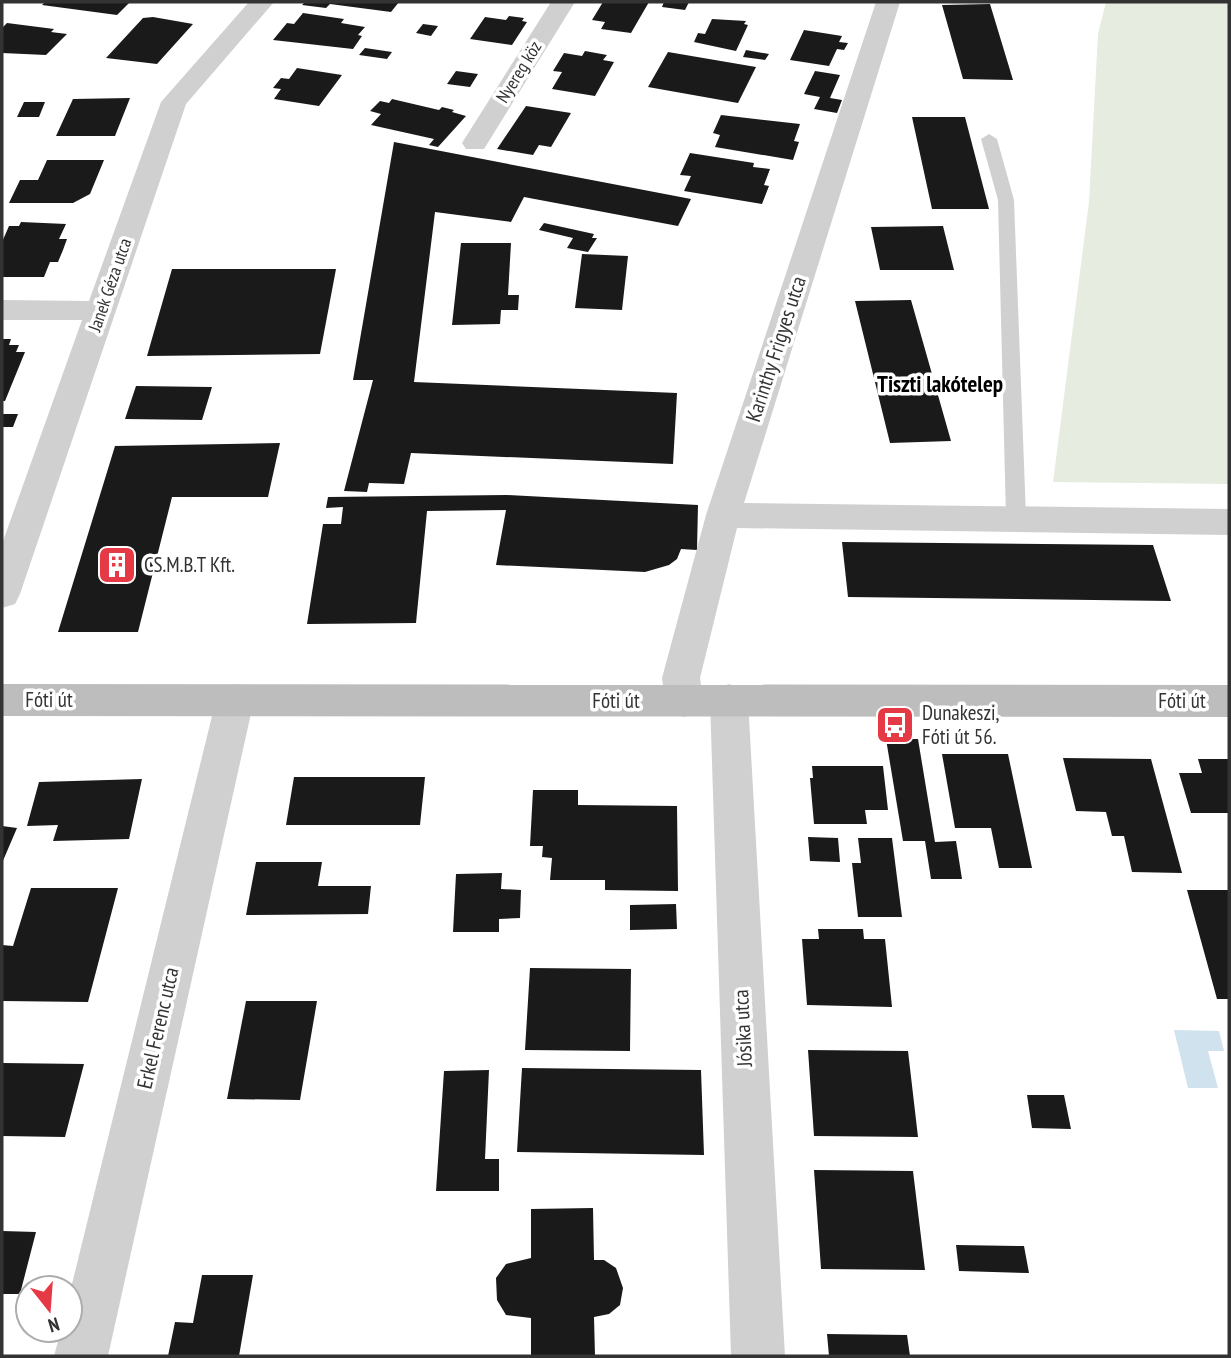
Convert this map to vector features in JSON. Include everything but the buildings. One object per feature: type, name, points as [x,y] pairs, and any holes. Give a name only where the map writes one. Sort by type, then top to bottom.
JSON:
[{"type":"main road","name":"Fóti út","points":[[2,700],[1229,701]]},
{"type":"street","name":"Janek Géza utca","points":[[2,594],[174,102],[262,2]]},
{"type":"street","name":"Nyereg köz","points":[[475,143],[563,2]]},
{"type":"street","name":"Karinthy Frigyes utca","points":[[684,701],[681,678],[723,515],[888,2]]},
{"type":"street","points":[[2,310],[101,311]]},
{"type":"street","points":[[723,515],[1229,522]]},
{"type":"street","name":"Jósika utca","points":[[729,700],[758,1356]]},
{"type":"street","name":"Erkel Ferenc utca","points":[[81,1356],[235,701]]},
{"type":"lane","points":[[989,139],[1006,200],[1016,517]]},
{"type":"shaded area","points":[[1106,2],[1229,2],[1229,484],[1053,482],[1089,202],[1098,34]]},
{"type":"water","points":[[1174,1030],[1219,1031],[1224,1051],[1208,1051],[1218,1088],[1188,1088]]},
{"type":"place","name":"CS.M.B.T Kft.","points":[[117,565]]},
{"type":"place","name":"Dunakeszi, Fóti út 56.","points":[[895,725]]},
{"type":"district","name":"Tiszti lakótelep","points":[[940,384]]}]
